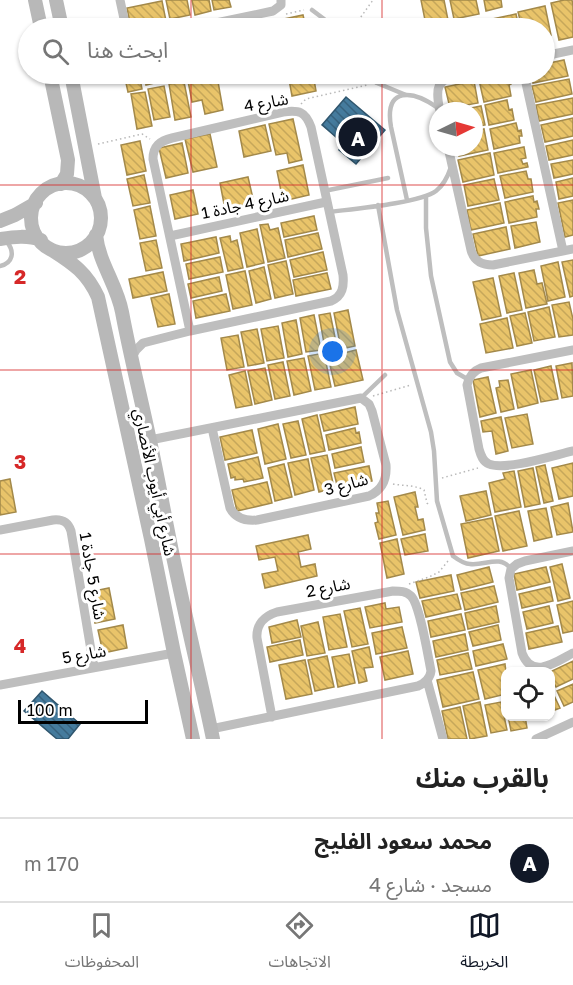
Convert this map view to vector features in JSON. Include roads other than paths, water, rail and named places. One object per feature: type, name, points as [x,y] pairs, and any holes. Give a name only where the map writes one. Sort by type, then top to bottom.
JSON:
[{"type":"street","points":[[35,0],[39,18]]},
{"type":"street","points":[[56,0],[60,18]]},
{"type":"street","points":[[120,0],[124,18]]},
{"type":"street","points":[[240,18],[273,11],[281,5],[281,0]]},
{"type":"street","points":[[555,54],[573,50]]},
{"type":"street","points":[[52,84],[68,160],[67,174],[61,184]]},
{"type":"street","points":[[73,84],[95,198],[101,217],[100,227],[86,246],[76,252],[64,253],[52,250],[35,234],[32,221],[33,207],[40,195],[48,188],[68,183],[78,185],[95,198]]},
{"type":"street","points":[[438,102],[437,95],[440,84]]},
{"type":"street","points":[[526,84],[563,251]]},
{"type":"street","name":"شارع 4","points":[[143,343],[331,301],[338,297],[342,290],[343,279],[311,127],[306,116],[293,111],[172,138],[157,146],[153,159],[170,236]]},
{"type":"street","points":[[450,156],[471,250],[477,261],[484,265],[493,265],[573,249]]},
{"type":"street","points":[[0,221],[36,202]]},
{"type":"street","name":"شارع 4 جادة 1","points":[[170,236],[326,202]]},
{"type":"street","name":"شارع أبي أيوب الأنصاري","points":[[96,235],[101,258],[119,299],[212,734]]},
{"type":"street","points":[[170,236],[190,331]]},
{"type":"street","points":[[1,239],[24,237],[40,240]]},
{"type":"street","name":"شارع أبي أيوب الأنصاري","points":[[52,250],[79,268],[90,281],[98,297],[193,739]]},
{"type":"street","points":[[126,333],[133,340],[143,343],[131,359]]},
{"type":"street","points":[[573,350],[485,366],[477,370],[467,385],[479,449],[483,459],[489,465],[506,466],[573,451]]},
{"type":"street","points":[[150,440],[362,399]]},
{"type":"street","name":"شارع 3","points":[[212,428],[230,508],[236,516],[245,520],[257,519],[369,496],[378,491],[384,483],[386,465],[372,411],[369,404],[362,399]]},
{"type":"street","name":"شارع 5 جادة 1","points":[[0,530],[53,520],[62,520],[67,524],[71,531],[94,668]]},
{"type":"street","points":[[151,539],[155,544],[161,545],[168,540],[169,534]]},
{"type":"street","points":[[573,551],[525,561],[517,564],[509,575],[522,653],[526,661],[533,666],[544,667],[573,653]]},
{"type":"street","points":[[158,571],[159,564],[165,560],[175,566]]},
{"type":"street","name":"شارع 2","points":[[272,717],[257,629],[264,620],[277,612],[401,591],[412,597],[417,606],[430,668],[428,680]]},
{"type":"street","name":"شارع 5","points":[[0,684],[174,653]]},
{"type":"street","points":[[212,734],[272,717],[418,686],[428,680],[443,739]]},
{"type":"street","points":[[536,739],[573,722]]},
{"type":"lane","points":[[312,10],[323,18]]},
{"type":"lane","points":[[379,84],[406,95]]},
{"type":"lane","points":[[407,200],[390,113],[393,103],[400,96],[414,95],[429,102]]},
{"type":"lane","points":[[328,212],[426,196],[443,184],[452,164]]},
{"type":"lane","points":[[324,191],[388,178]]},
{"type":"lane","points":[[426,196],[431,276],[450,362],[458,373],[469,380]]},
{"type":"lane","points":[[378,205],[396,307],[431,432],[438,506],[453,556],[468,564],[502,561],[512,569]]},
{"type":"lane","points":[[0,266],[10,262],[12,254],[10,245],[1,239]]},
{"type":"lane","points":[[362,399],[385,375]]},
{"type":"place","name":"محمد سعود الفليج","points":[[358,137]]}]
